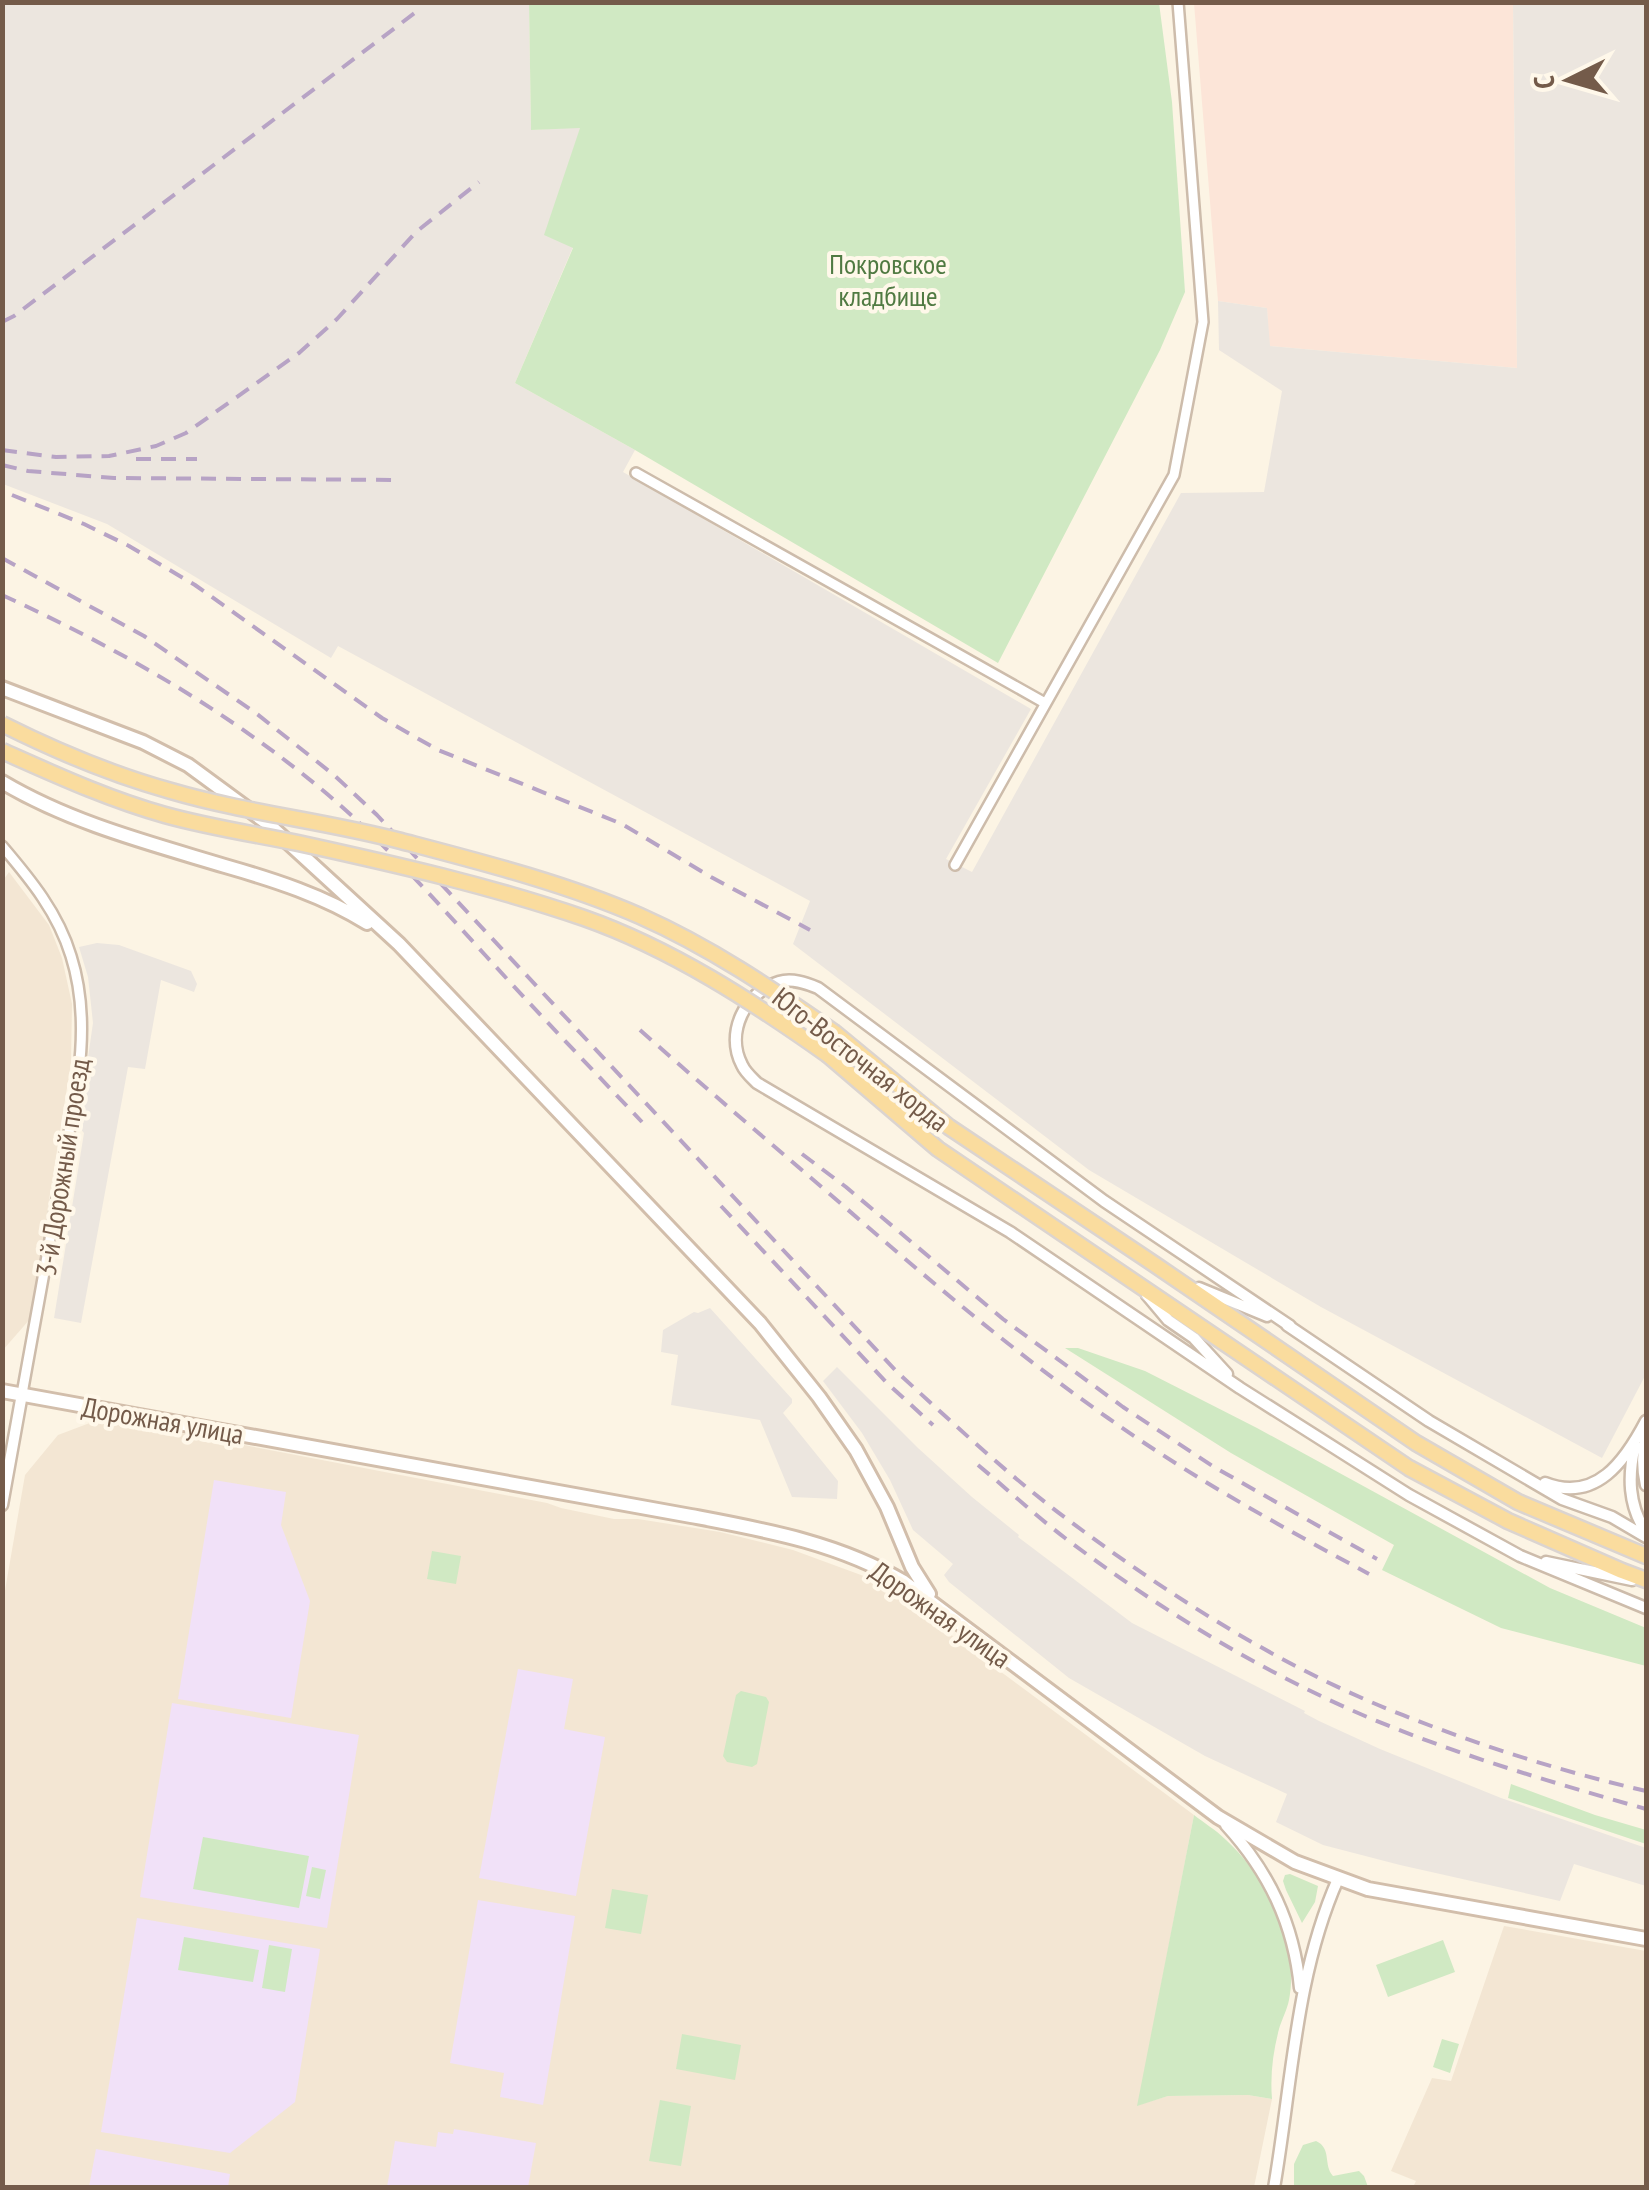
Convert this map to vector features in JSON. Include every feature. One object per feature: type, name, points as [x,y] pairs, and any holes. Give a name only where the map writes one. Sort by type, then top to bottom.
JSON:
[{"type":"main road","points":[[2,688],[144,742],[188,765],[267,823],[399,944],[760,1323],[856,1450],[887,1507],[922,1586],[938,1606]]},
{"type":"main road","name":"Юго-Восточная хорда","points":[[2,724],[89,764],[172,792],[398,840],[505,869],[642,917],[741,969],[835,1033],[949,1127],[1416,1443],[1518,1502],[1646,1556]]},
{"type":"main road","name":"Юго-Восточная хорда","points":[[2,751],[79,786],[166,815],[394,864],[588,919],[691,968],[777,1019],[828,1055],[938,1150],[1409,1468],[1508,1522],[1646,1581]]},
{"type":"main road","points":[[2,782],[69,816],[307,894],[346,910],[399,944]]},
{"type":"main road","name":"Дорожная улица","points":[[2,1390],[778,1533],[829,1548],[882,1568],[904,1582],[1218,1817],[1275,1852],[1368,1889],[1646,1940]]},
{"type":"main road","points":[[882,1568],[894,1566],[900,1559],[902,1544]]},
{"type":"main road","points":[[902,1544],[908,1567],[904,1582]]},
{"type":"street","points":[[954,865],[1174,475],[1203,322],[1178,2]]},
{"type":"street","points":[[636,472],[1045,703]]},
{"type":"street","name":"3-й Дорожный проезд","points":[[2,846],[36,887],[55,918],[72,959],[82,1006],[80,1070],[2,1506]]},
{"type":"street","points":[[1646,1535],[1562,1499],[1429,1422],[1104,1202],[818,988],[779,982],[758,993],[741,1012],[738,1054],[757,1083],[1010,1232],[1240,1388],[1409,1495],[1520,1556],[1646,1608]]},
{"type":"street","points":[[1154,1264],[1206,1292],[1290,1326]]},
{"type":"street","points":[[1140,1287],[1168,1320],[1194,1338],[1240,1388]]},
{"type":"street","points":[[1646,1421],[1631,1464],[1630,1483],[1646,1535]]},
{"type":"street","points":[[1517,1472],[1572,1489],[1594,1484],[1612,1472],[1642,1438]]},
{"type":"street","points":[[1642,1438],[1646,1485]]},
{"type":"street","points":[[1520,1556],[1646,1581]]},
{"type":"street","points":[[1218,1817],[1256,1860],[1273,1890],[1292,1939],[1302,2002]]},
{"type":"street","points":[[1274,2188],[1302,2002],[1321,1919],[1338,1879]]},
{"type":"shaded area","points":[[2,3],[529,3],[531,130],[581,127],[545,234],[573,247],[515,383],[635,450],[623,472],[1031,709],[946,859],[972,872],[1181,493],[1264,492],[1282,391],[1219,350],[1218,301],[1267,308],[1270,346],[1517,368],[1513,3],[1646,3],[1646,1374],[1602,1458],[1321,1307],[1089,1170],[793,944],[810,901],[338,646],[331,658],[107,524],[3,484]]},
{"type":"shaded area","points":[[1194,3],[1513,3],[1517,368],[1269,346],[1267,308],[1218,301]]},
{"type":"shaded area","points":[[9,872],[49,925],[62,958],[72,1004],[71,1063],[30,1319],[3,1350],[2,882]]},
{"type":"shaded area","points":[[97,943],[119,945],[191,971],[197,984],[194,992],[161,980],[145,1069],[128,1067],[81,1323],[54,1318],[84,1133],[78,1126],[93,1023],[88,977],[79,947]]},
{"type":"shaded area","points":[[710,1308],[792,1399],[783,1413],[838,1481],[837,1499],[792,1497],[760,1420],[671,1405],[678,1355],[661,1352],[663,1330],[694,1312]]},
{"type":"shaded area","points":[[837,1367],[918,1448],[1018,1537],[1132,1623],[1380,1749],[1501,1798],[1646,1848],[1646,1886],[1574,1864],[1560,1901],[1323,1845],[1276,1822],[1287,1794],[1205,1756],[1069,1678],[949,1582],[944,1575],[953,1564],[913,1530],[862,1433],[823,1381]]},
{"type":"shaded area","points":[[103,1418],[614,1519],[720,1532],[793,1550],[880,1582],[1194,1815],[1138,2105],[1168,2096],[1248,2095],[1272,2099],[1254,2187],[3,2188],[3,1602],[25,1475],[58,1435]]},
{"type":"shaded area","points":[[214,1480],[286,1492],[281,1525],[310,1601],[291,1718],[178,1699]]},
{"type":"shaded area","points":[[518,1669],[573,1679],[564,1729],[605,1737],[576,1896],[479,1878]]},
{"type":"shaded area","points":[[172,1703],[359,1735],[327,1928],[140,1897]]},
{"type":"shaded area","points":[[478,1900],[575,1916],[543,2105],[500,2097],[504,2073],[450,2063]]},
{"type":"shaded area","points":[[137,1918],[320,1949],[295,2102],[230,2153],[101,2132]]},
{"type":"shaded area","points":[[1504,1926],[1646,1951],[1646,2187],[1413,2187],[1416,2181],[1391,2171],[1432,2078],[1451,2081]]},
{"type":"shaded area","points":[[454,2129],[536,2143],[528,2187],[387,2187],[395,2141],[436,2147],[438,2132],[453,2134]]},
{"type":"shaded area","points":[[96,2149],[230,2174],[228,2187],[89,2187]]},
{"type":"green space","name":"Покровское кладбище","points":[[529,3],[1159,3],[1172,102],[1185,292],[1160,350],[998,663],[515,383],[573,248],[544,235],[580,128],[531,130]]},
{"type":"green space","points":[[1065,1348],[1078,1348],[1145,1371],[1550,1588],[1646,1628],[1646,1666],[1501,1628],[1382,1570],[1394,1545],[1231,1453]]},
{"type":"green space","points":[[432,1551],[461,1556],[456,1584],[427,1579]]},
{"type":"green space","points":[[741,1691],[766,1697],[769,1702],[757,1764],[752,1767],[727,1762],[723,1756],[736,1695]]},
{"type":"green space","points":[[1511,1784],[1646,1830],[1646,1844],[1508,1798]]},
{"type":"green space","points":[[1194,1815],[1225,1839],[1254,1872],[1284,1934],[1291,1979],[1274,2055],[1272,2099],[1248,2095],[1168,2096],[1137,2106]]},
{"type":"green space","points":[[203,1837],[309,1856],[299,1908],[193,1889]]},
{"type":"green space","points":[[312,1867],[326,1870],[320,1899],[306,1896]]},
{"type":"green space","points":[[1290,1874],[1318,1886],[1315,1902],[1302,1923],[1283,1881]]},
{"type":"green space","points":[[612,1889],[648,1895],[641,1934],[605,1928]]},
{"type":"green space","points":[[184,1937],[259,1950],[253,1982],[178,1970]]},
{"type":"green space","points":[[1443,1940],[1455,1972],[1388,1997],[1376,1965]]},
{"type":"green space","points":[[269,1945],[292,1949],[285,1992],[262,1988]]},
{"type":"green space","points":[[682,2034],[741,2045],[735,2080],[676,2069]]},
{"type":"green space","points":[[1442,2039],[1459,2044],[1450,2073],[1433,2067]]},
{"type":"green space","points":[[660,2100],[691,2106],[681,2166],[649,2161]]},
{"type":"green space","points":[[1316,2141],[1324,2148],[1333,2176],[1359,2171],[1368,2187],[1294,2187],[1294,2164],[1303,2145]]},
{"type":"railway","points":[[2,322],[416,12]]},
{"type":"railway","points":[[2,450],[56,457],[109,456],[156,446],[186,433],[299,353],[337,319],[416,232],[479,182]]},
{"type":"railway","points":[[136,459],[197,459]]},
{"type":"railway","points":[[2,465],[114,478],[395,480]]},
{"type":"railway","points":[[12,495],[129,546],[195,585],[382,718],[438,750],[622,824],[810,930]]},
{"type":"railway","points":[[2,558],[144,636],[257,714],[334,775],[377,815],[898,1373],[1004,1469],[1071,1522],[1219,1623],[1337,1687],[1477,1742],[1646,1791]]},
{"type":"railway","points":[[2,595],[171,683],[250,735],[326,793],[409,872],[642,1122]]},
{"type":"railway","points":[[640,1030],[928,1278],[1071,1391],[1204,1481],[1369,1574]]},
{"type":"railway","points":[[802,1154],[1003,1319],[1123,1407],[1214,1467],[1377,1559]]},
{"type":"railway","points":[[721,1206],[887,1383],[933,1425]]},
{"type":"railway","points":[[978,1465],[1065,1538],[1137,1590],[1291,1681],[1439,1745],[1646,1809]]}]
